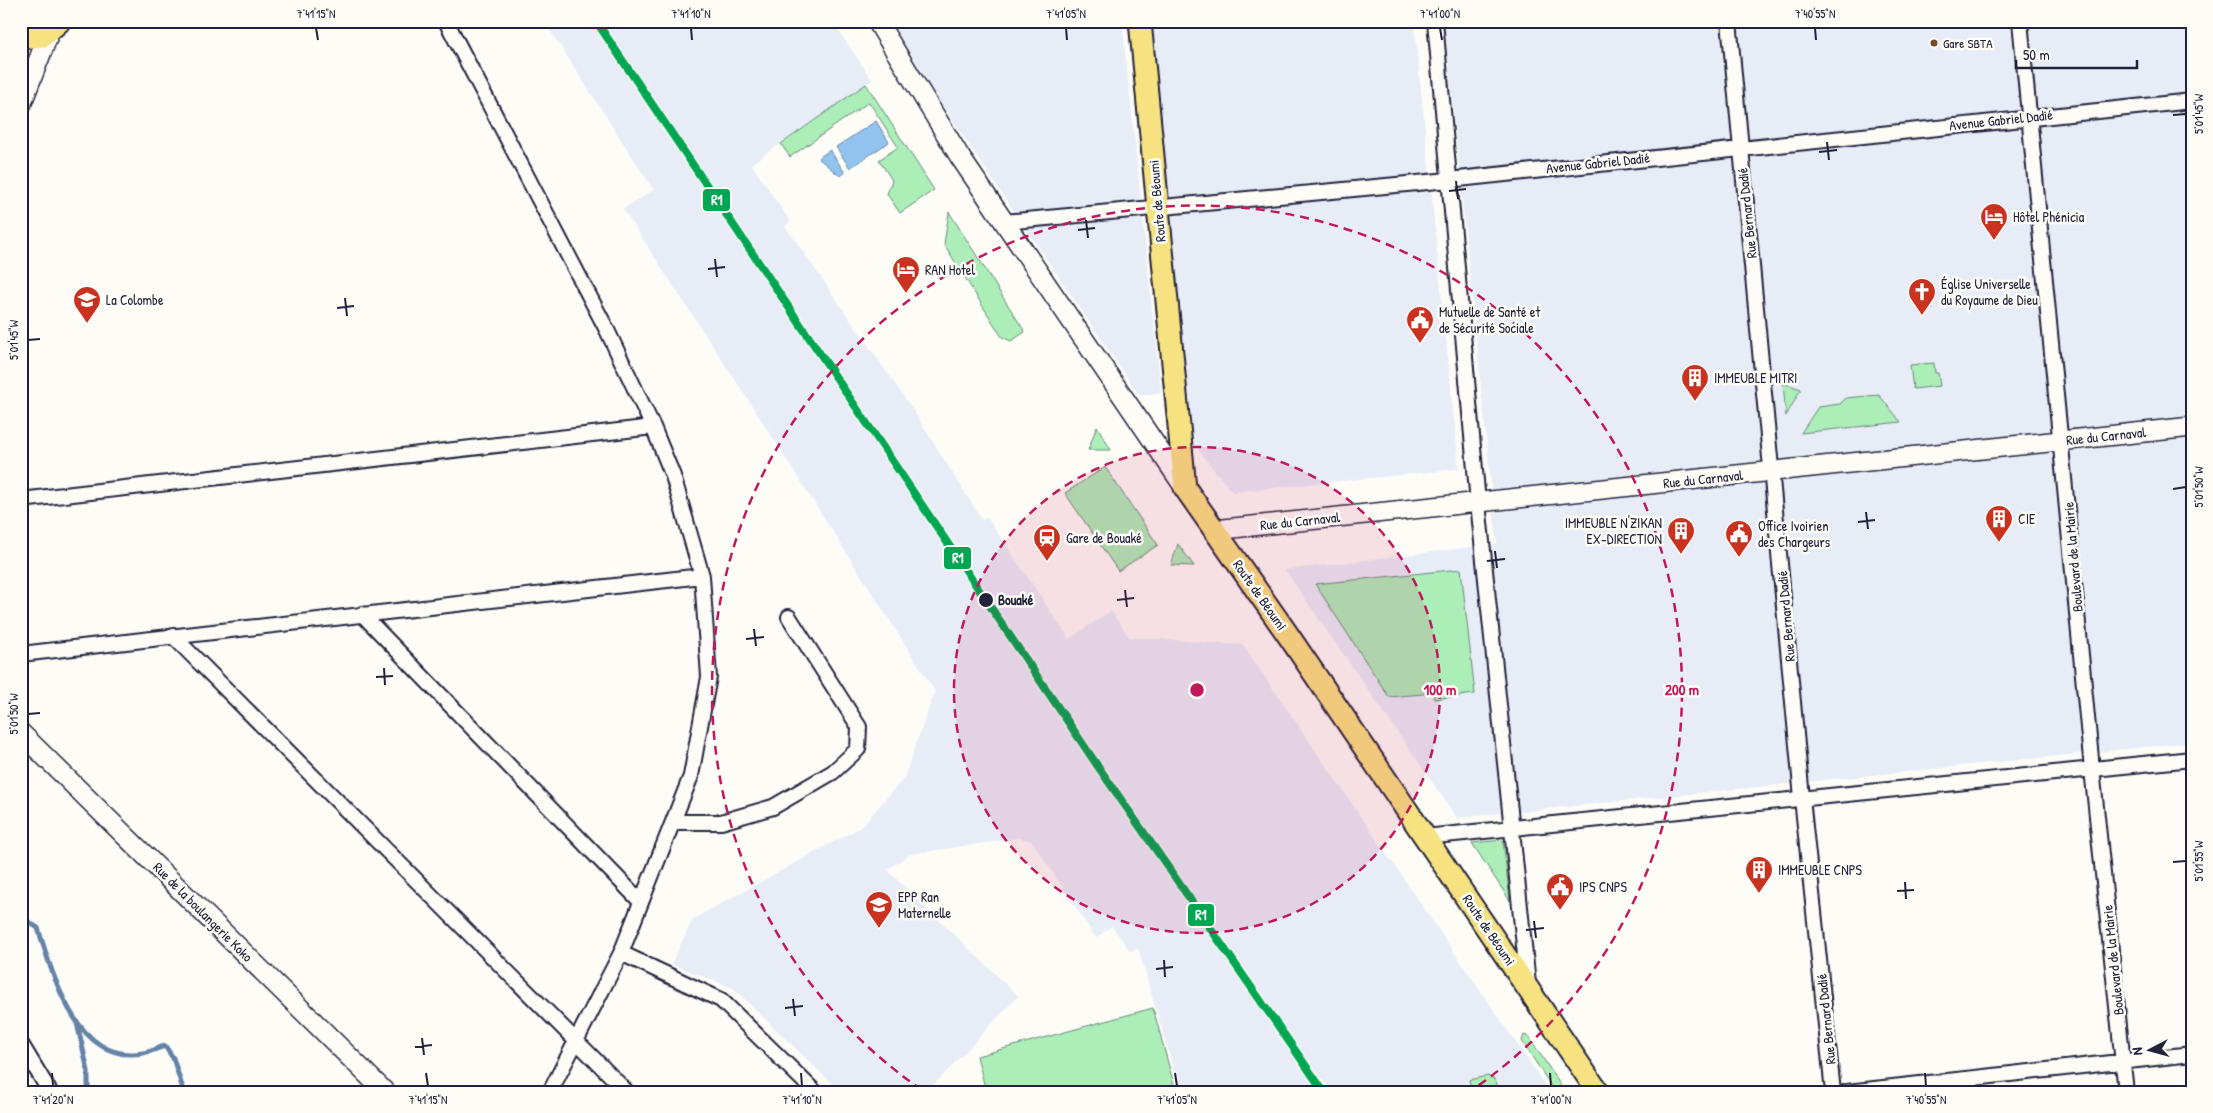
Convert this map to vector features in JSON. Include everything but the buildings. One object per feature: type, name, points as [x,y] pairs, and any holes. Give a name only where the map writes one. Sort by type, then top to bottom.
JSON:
[{"type":"highway","points":[[21,36],[42,34],[54,25]]},
{"type":"main road","name":"Route de Béoumi","points":[[1140,21],[1185,488],[1286,632],[1598,1092]]},
{"type":"street","points":[[446,21],[607,330],[653,427],[673,476],[702,576],[709,677],[691,776],[620,953],[550,1092]]},
{"type":"street","points":[[877,21],[960,157],[1185,488]]},
{"type":"street","points":[[1435,21],[1478,503],[1528,990]]},
{"type":"street","name":"Rue Bernard Dadié","points":[[1729,21],[1802,798],[1833,1092]]},
{"type":"street","name":"Boulevard de la Mairie","points":[[2020,21],[2062,440],[2092,769],[2126,1092]]},
{"type":"street","points":[[21,104],[54,25]]},
{"type":"street","name":"Avenue Gabriel Dadié","points":[[1004,222],[1449,180],[2192,101]]},
{"type":"street","points":[[21,500],[653,427]]},
{"type":"street","name":"Rue du Carnaval","points":[[1214,530],[2062,440],[2192,428]]},
{"type":"street","points":[[21,654],[702,576]]},
{"type":"street","points":[[362,614],[641,902]]},
{"type":"street","points":[[673,822],[721,822],[773,807],[833,772],[858,749],[859,727],[789,617]]},
{"type":"street","points":[[173,636],[628,1092]]},
{"type":"street","name":"Rue de la boulangerie Koko","points":[[21,733],[385,1092]]},
{"type":"street","points":[[1425,837],[2192,758]]},
{"type":"street","points":[[620,953],[721,1000],[815,1092]]},
{"type":"street","points":[[21,1044],[50,1092]]},
{"type":"street","points":[[1847,1092],[2192,1054]]},
{"type":"shaded area","points":[[544,21],[832,21],[872,80],[751,164],[790,221],[785,226],[911,407],[982,520],[987,517],[1069,639],[1111,611],[1129,637],[1243,645],[1550,1092],[1180,1092],[1138,948],[1130,951],[1112,926],[1096,938],[1032,841],[1018,838],[910,854],[887,870],[1018,996],[927,1092],[841,1092],[733,988],[671,964],[693,919],[861,827],[904,778],[935,691],[753,407],[623,209],[654,190]]},
{"type":"shaded area","points":[[885,21],[1122,21],[1161,393],[1139,395]]},
{"type":"shaded area","points":[[1151,21],[1414,21],[1459,469],[1232,492],[1194,445]]},
{"type":"shaded area","points":[[1444,21],[2192,21],[2192,742],[1457,818],[1285,570],[1497,544]]},
{"type":"green space","points":[[866,84],[934,190],[900,213],[887,194],[892,180],[879,160],[898,147],[869,102],[790,157],[781,144]]},
{"type":"green space","points":[[949,212],[1025,332],[1011,341],[1002,337],[944,244]]},
{"type":"green space","points":[[1934,363],[1935,373],[1938,373],[1940,386],[1913,389],[1910,365]]},
{"type":"green space","points":[[1783,383],[1801,389],[1786,416]]},
{"type":"green space","points":[[1879,395],[1901,422],[1801,433],[1818,407],[1840,404],[1846,398]]},
{"type":"green space","points":[[1097,426],[1111,450],[1088,450]]},
{"type":"green space","points":[[1105,467],[1158,545],[1118,571],[1065,493]]},
{"type":"green space","points":[[1178,544],[1194,566],[1171,565]]},
{"type":"green space","points":[[1461,569],[1475,694],[1434,699],[1433,693],[1389,697],[1315,584]]},
{"type":"green space","points":[[1503,840],[1510,901],[1472,843]]},
{"type":"green space","points":[[1153,1008],[1176,1092],[986,1092],[977,1056]]},
{"type":"green space","points":[[1524,1035],[1529,1037],[1565,1092],[1555,1092],[1522,1041]]},
{"type":"green space","points":[[1487,1076],[1494,1079],[1501,1092],[1472,1092],[1469,1080]]},
{"type":"water","points":[[876,121],[889,142],[850,168],[836,147]]},
{"type":"water","points":[[830,150],[845,173],[840,176],[818,158]]},
{"type":"waterway","points":[[21,917],[38,928],[60,992],[71,1013],[85,1031],[101,1045],[120,1053],[143,1053],[165,1046],[173,1058],[184,1092]]},
{"type":"waterway","points":[[77,1023],[88,1071],[88,1092]]},
{"type":"transit line","name":"R1","points":[[596,21],[1097,765],[1324,1092]]},
{"type":"place","name":"Gare SBTA","points":[[1934,43]]},
{"type":"place","name":"Hôtel Phénicia","points":[[1994,241]]},
{"type":"place","name":"RAN Hotel","points":[[906,294]]},
{"type":"place","name":"Église Universelle du Royaume de Dieu","points":[[1922,316]]},
{"type":"place","name":"La Colombe","points":[[87,324]]},
{"type":"place","name":"Mutuelle de Santé et de Sécurité Sociale","points":[[1420,344]]},
{"type":"place","name":"IMMEUBLE MITRI","points":[[1695,402]]},
{"type":"place","name":"CIE","points":[[1999,543]]},
{"type":"place","name":"IMMEUBLE N'ZIKAN EX-DIRECTION","points":[[1681,555]]},
{"type":"place","name":"Office Ivoirien des Chargeurs","points":[[1739,558]]},
{"type":"place","name":"Gare de Bouaké","points":[[1047,562]]},
{"type":"place","name":"Bouaké","points":[[986,600]]},
{"type":"place","name":"IMMEUBLE CNPS","points":[[1759,894]]},
{"type":"place","name":"IPS CNPS","points":[[1560,911]]},
{"type":"place","name":"EPP Ran Maternelle","points":[[879,929]]}]
